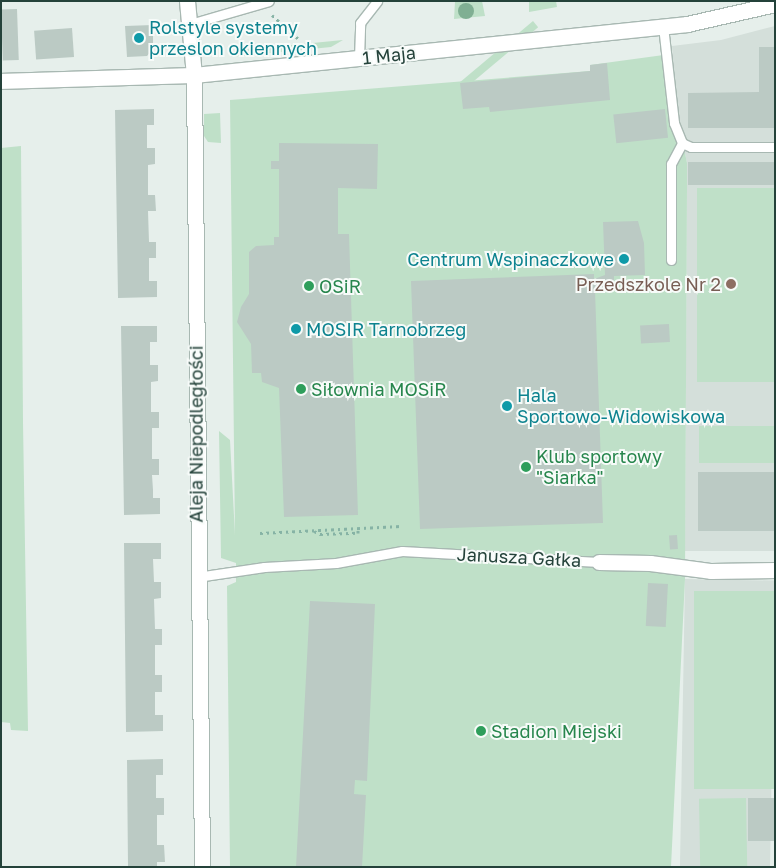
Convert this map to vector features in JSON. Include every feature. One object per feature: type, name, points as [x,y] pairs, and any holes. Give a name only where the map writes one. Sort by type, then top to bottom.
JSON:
[{"type":"street","name":"Aleja Niepodległości","points":[[187,1],[194,75],[197,576],[202,867]]},
{"type":"street","name":"1 Maja","points":[[1,82],[194,75],[663,26],[719,18],[775,4]]},
{"type":"street","name":"Janusza Gałka","points":[[599,562],[650,563],[711,571],[775,570]]},
{"type":"lane","points":[[359,58],[360,23],[377,1]]},
{"type":"lane","points":[[190,24],[265,3]]},
{"type":"lane","points":[[663,26],[674,123],[682,143],[691,147],[775,147]]},
{"type":"lane","points":[[671,260],[671,164],[682,143]]},
{"type":"lane","name":"Janusza Gałka","points":[[197,576],[264,567],[336,563],[402,551],[599,562]]},
{"type":"path","points":[[265,3],[299,39]]},
{"type":"path","points":[[260,532],[313,530],[320,534],[358,533],[358,527],[401,526]]},
{"type":"shaded area","points":[[775,26],[775,551],[685,551],[687,163],[676,109],[672,46],[721,40]]},
{"type":"shaded area","points":[[685,579],[775,581],[770,867],[680,867]]},
{"type":"green space","points":[[482,1],[485,16],[454,19],[455,2]]},
{"type":"green space","points":[[529,1],[556,1],[557,7],[529,12]]},
{"type":"green space","points":[[533,21],[538,27],[416,130],[410,124]]},
{"type":"green space","points":[[343,40],[331,47],[231,57],[234,51]]},
{"type":"green space","points":[[671,54],[676,109],[687,163],[687,188],[685,579],[671,867],[230,867],[227,586],[236,582],[236,563],[221,558],[219,431],[230,440],[235,535],[230,100],[590,71],[590,65]]},
{"type":"green space","points":[[220,113],[221,143],[208,142],[204,136],[204,114]]},
{"type":"green space","points":[[21,146],[28,731],[11,730],[10,723],[1,722],[1,148]]},
{"type":"green space","name":"Przedszkole Nr 2","points":[[697,188],[775,188],[775,382],[697,382]]},
{"type":"green space","points":[[699,426],[775,426],[775,463],[699,463]]},
{"type":"green space","points":[[694,591],[775,591],[775,789],[694,789]]},
{"type":"green space","points":[[746,798],[747,867],[700,867],[699,799]]},
{"type":"building","points":[[17,9],[19,60],[3,61],[1,10]]},
{"type":"building","name":"Rolstyle systemy przeslon okiennych","points":[[153,25],[153,49],[147,56],[127,57],[125,26]]},
{"type":"building","points":[[72,28],[74,57],[36,60],[34,31]]},
{"type":"building","points":[[759,47],[775,47],[775,128],[688,128],[688,93],[759,92]]},
{"type":"building","points":[[607,63],[610,100],[490,112],[489,107],[463,109],[460,83],[590,71],[590,65]]},
{"type":"building","points":[[154,109],[154,125],[147,125],[147,148],[155,148],[155,164],[148,165],[148,195],[155,195],[156,211],[148,211],[149,242],[156,242],[156,258],[149,258],[149,281],[157,281],[157,297],[118,298],[115,110]]},
{"type":"building","points":[[665,109],[668,138],[616,143],[613,114]]},
{"type":"building","name":"MOSIR Tarnobrzeg","points":[[279,143],[378,144],[377,189],[338,188],[338,234],[349,234],[358,515],[284,517],[279,388],[262,382],[261,373],[252,373],[251,344],[237,322],[241,307],[249,294],[249,252],[256,246],[274,245],[274,237],[279,237],[279,169],[271,169],[271,161],[279,161]]},
{"type":"building","points":[[688,162],[775,162],[775,185],[688,185]]},
{"type":"building","name":"Hala Sportowo-Widowiskowa","points":[[638,221],[644,243],[645,275],[614,276],[614,283],[595,290],[603,523],[420,529],[411,281],[594,274],[594,279],[605,275],[603,222]]},
{"type":"building","points":[[669,324],[670,342],[641,343],[640,326]]},
{"type":"building","points":[[121,326],[157,326],[157,342],[150,342],[150,365],[158,365],[158,381],[151,382],[151,412],[159,412],[159,428],[152,428],[152,459],[159,459],[159,475],[152,475],[153,498],[160,498],[160,514],[124,515]]},
{"type":"building","points":[[698,472],[775,472],[775,531],[698,531]]},
{"type":"building","points":[[677,535],[678,549],[670,550],[669,536]]},
{"type":"building","points":[[124,543],[161,543],[161,559],[153,559],[154,582],[161,582],[161,598],[154,599],[155,629],[162,629],[162,645],[155,645],[155,675],[162,675],[162,692],[155,692],[155,715],[163,715],[163,731],[126,732]]},
{"type":"building","points":[[648,583],[668,584],[666,627],[646,626]]},
{"type":"building","points":[[310,601],[375,604],[367,781],[355,780],[354,794],[366,795],[362,867],[296,867]]},
{"type":"building","points":[[163,759],[163,775],[156,775],[156,798],[164,798],[164,815],[157,815],[157,845],[164,845],[165,862],[157,862],[157,867],[128,867],[127,760]]},
{"type":"building","points":[[748,798],[775,798],[775,841],[748,841]]},
{"type":"place","name":"Rolstyle systemy przeslon okiennych","points":[[139,38]]},
{"type":"place","name":"Centrum Wspinaczkowe","points":[[624,259]]},
{"type":"place","name":"Przedszkole Nr 2","points":[[731,284]]},
{"type":"place","name":"OSiR","points":[[309,286]]},
{"type":"place","name":"MOSIR Tarnobrzeg","points":[[296,329]]},
{"type":"place","name":"Siłownia MOSiR","points":[[301,389]]},
{"type":"place","name":"Hala Sportowo-Widowiskowa","points":[[507,406]]},
{"type":"place","name":"Klub sportowy \"Siarka\"","points":[[526,467]]},
{"type":"place","name":"Stadion Miejski","points":[[481,731]]}]
